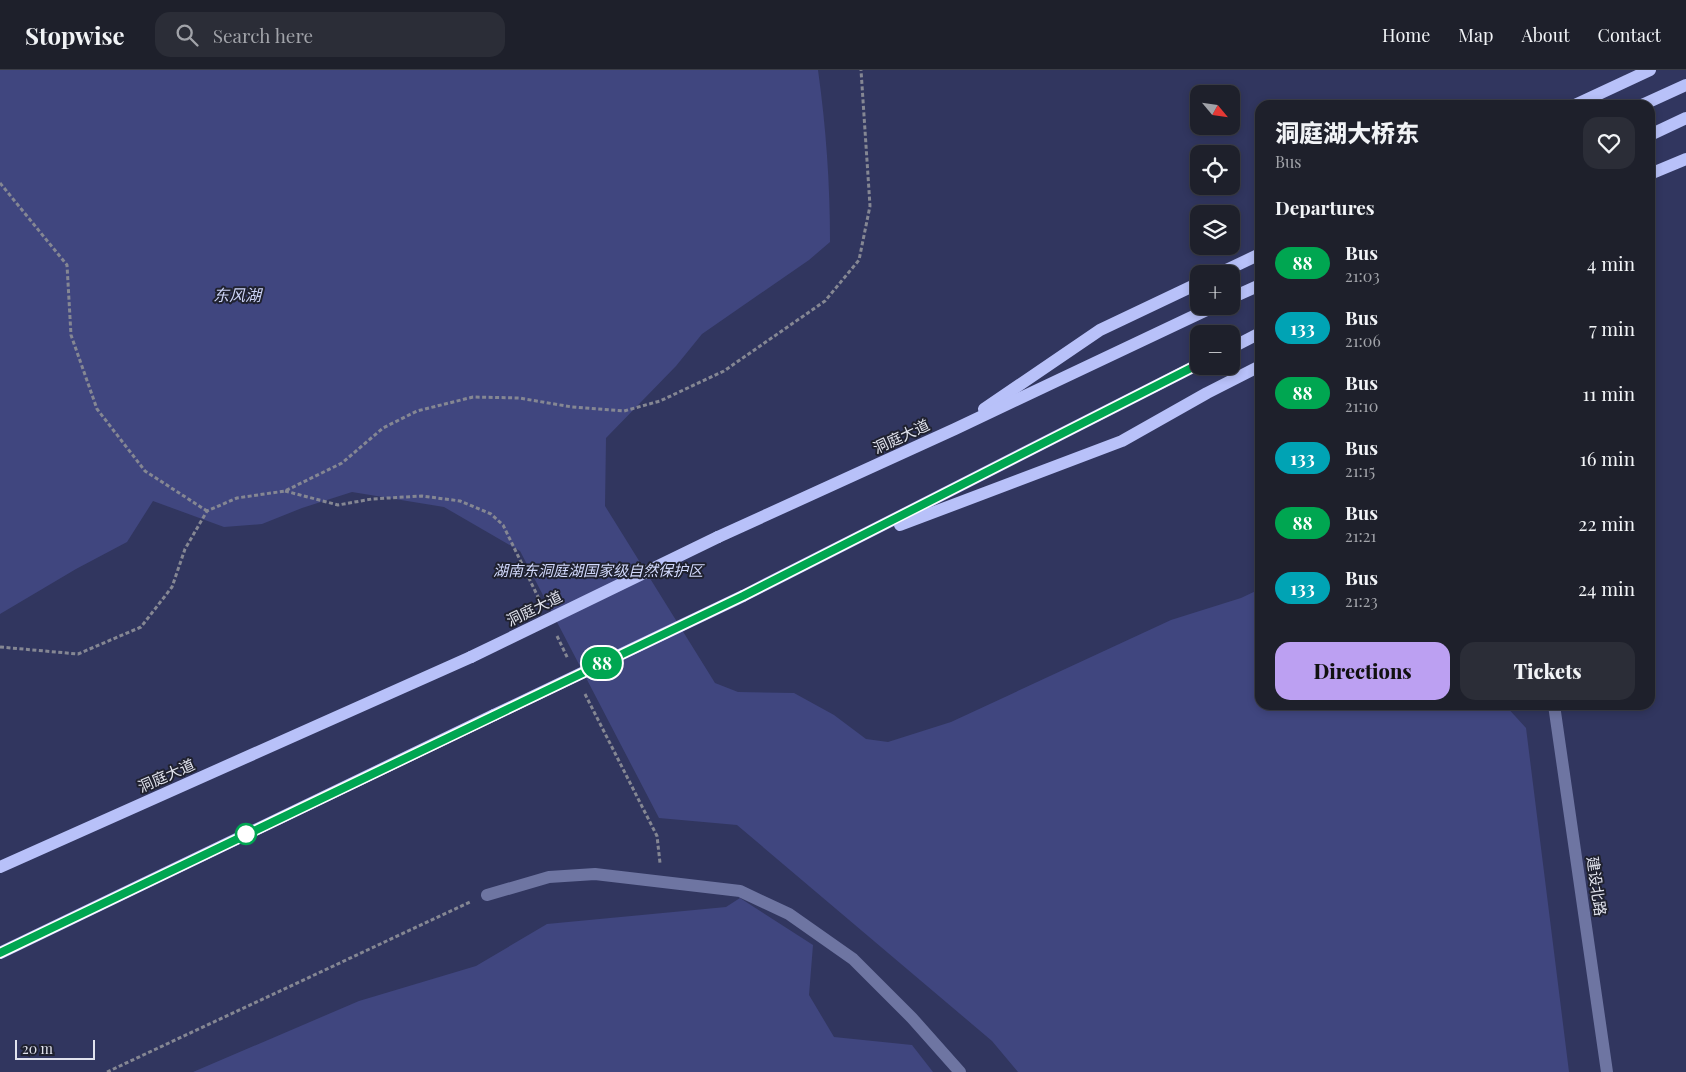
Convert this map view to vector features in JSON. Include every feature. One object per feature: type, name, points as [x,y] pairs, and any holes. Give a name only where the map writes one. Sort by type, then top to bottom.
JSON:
[{"type":"main road","points":[[1587,100],[1650,70]]},
{"type":"main road","points":[[1653,100],[1686,85]]},
{"type":"main road","points":[[1655,133],[1686,118]]},
{"type":"main road","points":[[1655,172],[1686,159]]},
{"type":"main road","points":[[1237,265],[1255,256]]},
{"type":"main road","points":[[955,429],[1100,330],[1190,287]]},
{"type":"main road","points":[[1240,294],[1255,287]]},
{"type":"main road","name":"洞庭大道","points":[[0,867],[471,656],[718,538],[955,429],[1195,315]]},
{"type":"main road","points":[[1240,343],[1255,336]]},
{"type":"main road","points":[[0,953],[743,596],[1190,369]]},
{"type":"main road","points":[[841,547],[1122,441],[1255,369]]},
{"type":"street","name":"建设北路","points":[[1555,710],[1607,1072]]},
{"type":"street","points":[[487,895],[549,877],[595,874],[740,891],[789,914],[852,959],[912,1018],[960,1072]]},
{"type":"path","points":[[0,647],[78,654],[142,627],[172,587],[185,550],[208,511],[237,498],[285,491],[342,462],[383,428],[417,411],[473,397],[519,398],[572,407],[624,411],[660,401],[724,371],[825,301],[860,260],[870,206],[861,70]]},
{"type":"path","points":[[0,183],[67,265],[71,335],[97,409],[145,471],[208,511]]},
{"type":"path","points":[[107,1072],[487,895]]},
{"type":"green space","name":"湖南东洞庭湖国家级自然保护区","points":[[0,70],[1686,70],[1686,1072],[0,1072]]},
{"type":"water","name":"东风湖","points":[[0,70],[818,70],[827,156],[830,242],[809,260],[702,334],[676,366],[606,438],[605,506],[715,683],[738,692],[794,693],[834,715],[866,739],[888,742],[951,722],[1171,620],[1241,598],[1255,591],[1255,710],[1510,710],[1526,728],[1569,1072],[1018,1072],[992,1041],[737,825],[659,818],[520,551],[444,507],[352,492],[302,508],[262,524],[224,527],[153,501],[127,542],[76,569],[0,614]]},
{"type":"water","points":[[740,898],[813,945],[809,995],[834,1037],[912,1045],[933,1072],[193,1072],[359,1001],[476,966],[547,924],[726,907]]},
{"type":"bus line","name":"88","points":[[0,953],[743,596],[1190,369]]}]
